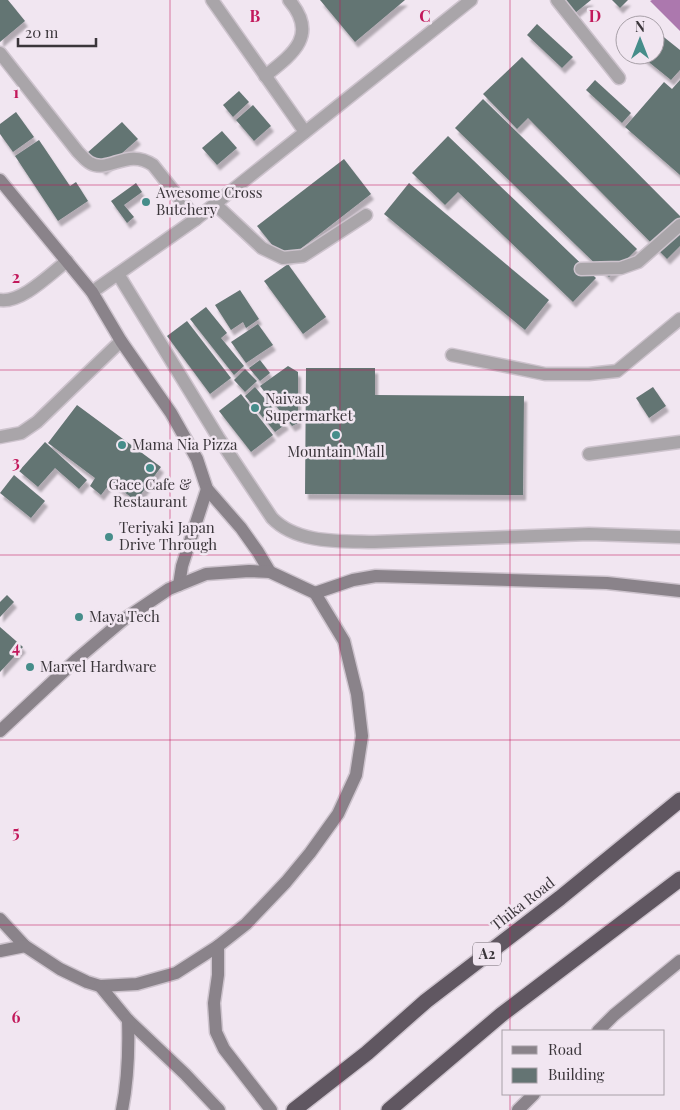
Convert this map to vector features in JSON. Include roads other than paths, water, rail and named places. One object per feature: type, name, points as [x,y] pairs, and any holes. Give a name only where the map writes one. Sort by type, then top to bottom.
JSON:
[{"type":"highway","name":"Thika Road","points":[[294,1110],[367,1053],[426,1001],[560,898],[680,800]]},
{"type":"highway","points":[[388,1110],[501,1015],[680,878]]},
{"type":"main road","points":[[0,180],[92,292],[121,341],[171,412],[197,459],[207,489],[241,528],[270,572]]},
{"type":"main road","points":[[179,585],[182,566],[207,489]]},
{"type":"main road","points":[[0,731],[77,659],[124,620],[169,589],[206,574],[249,571],[270,572],[315,593],[344,641],[357,694],[362,736],[356,775],[338,814],[310,853],[286,882],[246,924],[218,946],[176,973],[137,984],[100,986],[86,982],[60,969],[25,946],[0,919]]},
{"type":"main road","points":[[315,593],[353,580],[376,576],[607,583],[680,591]]},
{"type":"main road","points":[[0,951],[25,946]]},
{"type":"main road","points":[[218,946],[218,975],[214,1003],[216,1032],[224,1049],[271,1110]]},
{"type":"main road","points":[[599,1030],[614,1015],[680,961]]},
{"type":"main road","points":[[100,986],[128,1020],[217,1108]]},
{"type":"main road","points":[[122,1110],[127,1085],[128,1020]]},
{"type":"main road","points":[[518,1110],[533,1095]]},
{"type":"street","points":[[212,0],[305,132]]},
{"type":"street","points":[[265,76],[289,57],[298,46],[303,32],[300,17],[289,0]]},
{"type":"street","points":[[92,292],[196,220],[471,0]]},
{"type":"street","points":[[557,0],[619,78]]},
{"type":"street","points":[[0,53],[78,152],[89,163],[98,166],[127,158],[144,159],[153,165],[196,220]]},
{"type":"street","points":[[215,204],[262,248],[283,258],[303,256],[366,215]]},
{"type":"street","points":[[581,269],[621,268],[638,262],[680,225]]},
{"type":"street","points":[[0,300],[6,301],[24,294],[67,261]]},
{"type":"street","points":[[118,274],[218,437],[272,518],[279,525],[309,538],[374,542],[589,534],[680,537]]},
{"type":"street","points":[[452,355],[545,374],[589,374],[616,371],[680,319]]},
{"type":"street","points":[[0,437],[21,433],[37,422],[121,341]]},
{"type":"street","points":[[589,454],[680,442]]},
{"type":"place","name":"Awesome Cross Butchery","points":[[146,202]]},
{"type":"place","name":"Naivas Supermarket","points":[[255,408]]},
{"type":"place","name":"Mountain Mall","points":[[336,435]]},
{"type":"place","name":"Mama Nia Pizza","points":[[122,445]]},
{"type":"place","name":"Gace Cafe & Restaurant","points":[[150,468]]},
{"type":"place","name":"Teriyaki Japan Drive Through","points":[[109,537]]},
{"type":"place","name":"Maya Tech","points":[[79,617]]},
{"type":"place","name":"Marvel Hardware","points":[[30,667]]}]
